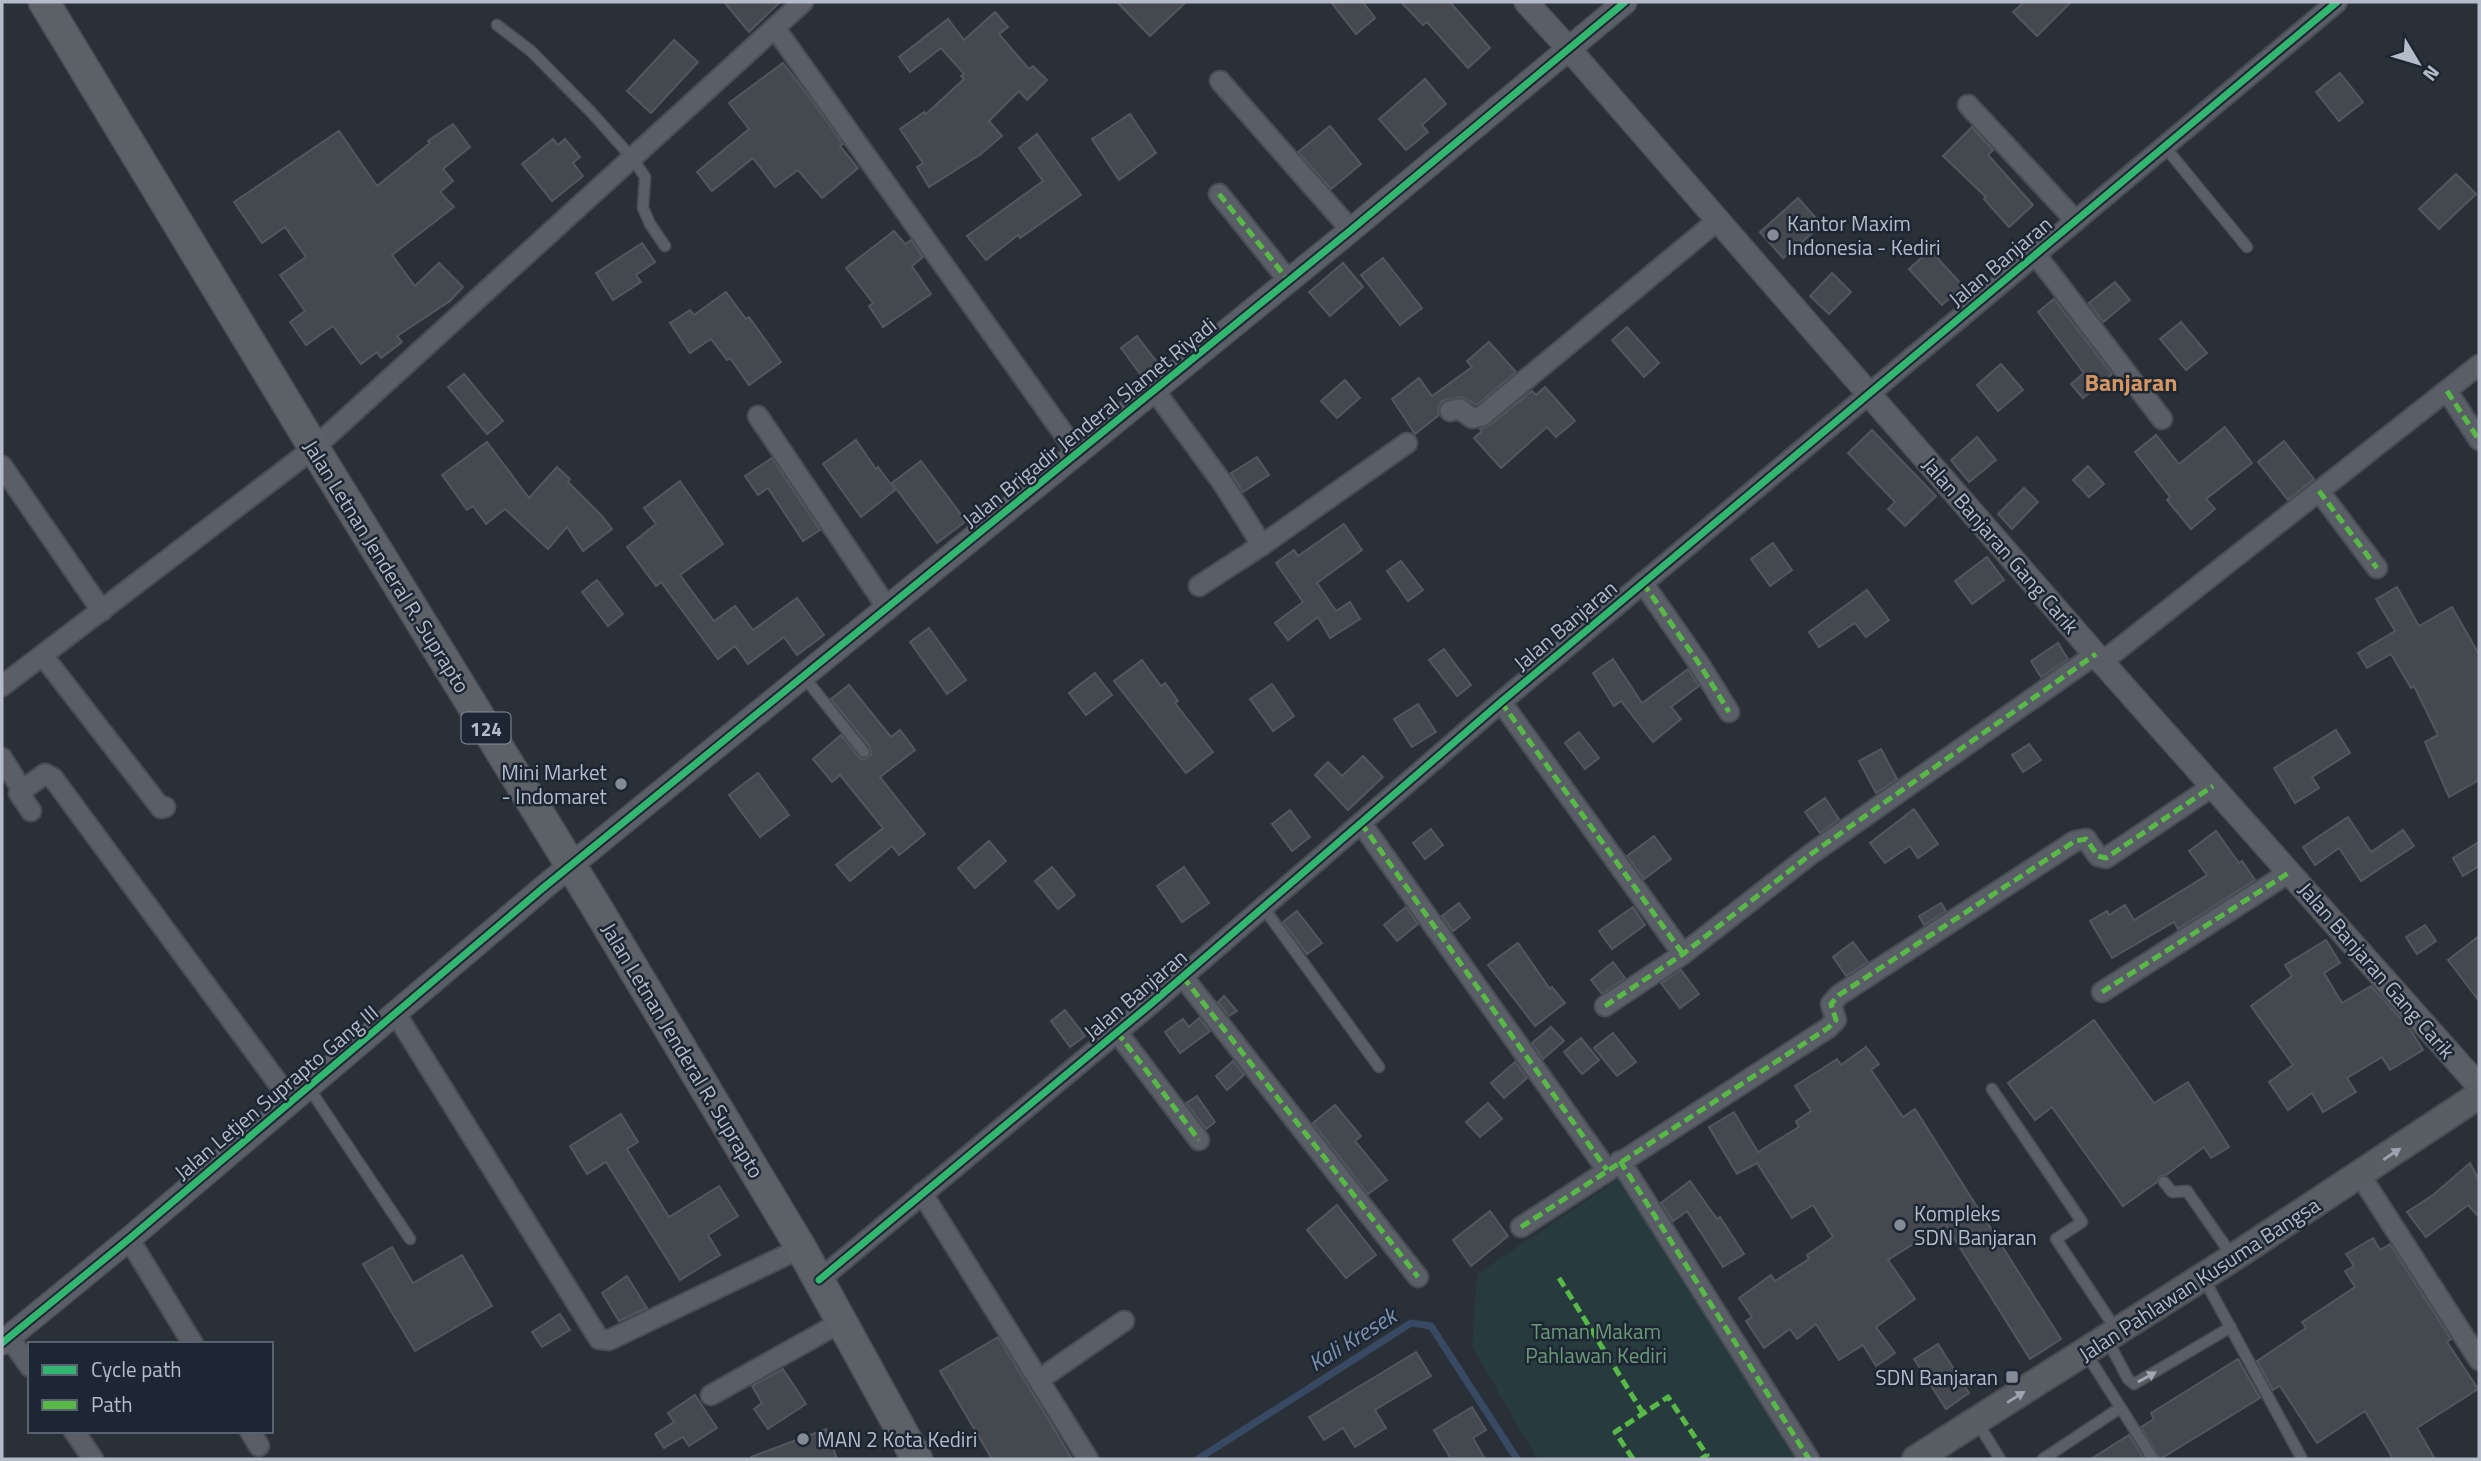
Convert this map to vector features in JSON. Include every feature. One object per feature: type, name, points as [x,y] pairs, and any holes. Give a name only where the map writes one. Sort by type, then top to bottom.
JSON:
[{"type":"main road","name":"Jalan Letnan Jenderal R. Suprapto","points":[[44,2],[801,1248],[917,1459]]},
{"type":"main road","name":"Jalan Pahlawan Kusuma Bangsa","points":[[1916,1459],[2234,1257],[2479,1095]]},
{"type":"street","points":[[2,686],[314,448],[803,2]]},
{"type":"street","name":"Jalan Banjaran Gang Carik","points":[[1526,2],[2099,658],[2479,1086]]},
{"type":"street","name":"Jalan Brigadir Jenderal Slamet Riyadi","points":[[571,866],[888,610],[1625,2]]},
{"type":"street","name":"Jalan Banjaran","points":[[819,1280],[1183,977],[1502,702],[2337,2]]},
{"type":"street","points":[[775,29],[1077,454]]},
{"type":"street","points":[[1220,81],[1351,230]]},
{"type":"street","points":[[1968,105],[2076,221]]},
{"type":"street","points":[[1219,194],[1289,281]]},
{"type":"street","points":[[1450,411],[1460,409],[1472,418],[1482,416],[1718,220]]},
{"type":"street","points":[[2036,254],[2162,419]]},
{"type":"street","points":[[1605,1006],[1683,954],[1811,855],[2099,658],[2479,365]]},
{"type":"street","points":[[1155,391],[1224,485],[1262,545]]},
{"type":"street","points":[[2447,391],[2479,440]]},
{"type":"street","points":[[758,416],[888,610]]},
{"type":"street","points":[[1199,586],[1407,443]]},
{"type":"street","points":[[2,466],[102,611]]},
{"type":"street","points":[[2319,491],[2377,568]]},
{"type":"street","points":[[1643,583],[1729,712]]},
{"type":"street","points":[[43,656],[161,808],[165,807]]},
{"type":"street","points":[[1502,702],[1683,954]]},
{"type":"street","points":[[2,758],[22,790]]},
{"type":"street","points":[[31,811],[19,793],[45,774],[53,778],[300,1095]]},
{"type":"street","points":[[1521,1227],[1828,1028],[1836,1020],[1831,1004],[1839,995],[2075,841],[2086,839],[2098,856],[2106,858],[2213,786]]},
{"type":"street","points":[[1361,823],[1613,1166],[1809,1459]]},
{"type":"street","name":"Jalan Letjen Suprapto Gang III","points":[[5,1340],[129,1240],[571,866]]},
{"type":"street","points":[[2102,992],[2290,872]]},
{"type":"street","points":[[1183,977],[1418,1277]]},
{"type":"street","points":[[396,1014],[599,1339],[609,1340],[801,1248]]},
{"type":"street","points":[[1117,1032],[1199,1140]]},
{"type":"street","points":[[2360,1175],[2479,1360]]},
{"type":"street","points":[[922,1193],[1088,1459]]},
{"type":"street","points":[[129,1240],[192,1342]]},
{"type":"street","points":[[711,1395],[843,1321]]},
{"type":"street","points":[[1040,1379],[1124,1321]]},
{"type":"street","points":[[5,1340],[28,1365]]},
{"type":"street","points":[[75,1433],[93,1459]]},
{"type":"lane","points":[[497,25],[531,51],[633,159],[645,177],[643,208],[650,224],[666,246]]},
{"type":"lane","points":[[2165,147],[2247,247]]},
{"type":"lane","points":[[804,677],[864,752]]},
{"type":"lane","points":[[1263,908],[1380,1067]]},
{"type":"lane","points":[[1993,1089],[2081,1222],[2056,1239],[2104,1341],[2128,1379],[2134,1384],[2231,1327]]},
{"type":"lane","points":[[300,1095],[410,1239]]},
{"type":"lane","points":[[2164,1182],[2172,1192],[2187,1191],[2234,1257]]},
{"type":"lane","points":[[2203,1276],[2302,1459]]},
{"type":"lane","points":[[2104,1341],[2120,1408],[2153,1459]]},
{"type":"lane","points":[[2043,1459],[2120,1408]]},
{"type":"lane","points":[[1977,1422],[2000,1459]]},
{"type":"green space","name":"Taman Makam Pahlawan Kediri","points":[[1620,1178],[1799,1459],[1537,1459],[1472,1346],[1477,1274]]},
{"type":"building","points":[[724,2],[780,2],[749,32]]},
{"type":"building","points":[[1117,2],[1186,2],[1150,36]]},
{"type":"building","points":[[1331,2],[1363,2],[1375,18],[1356,34]]},
{"type":"building","points":[[1401,2],[1450,2],[1490,48],[1468,68],[1427,22],[1423,25]]},
{"type":"building","points":[[2024,2],[2071,2],[2037,36],[2013,12]]},
{"type":"building","points":[[995,12],[1008,27],[999,34],[1029,69],[1033,66],[1047,80],[1027,100],[1019,91],[989,121],[1002,136],[981,154],[929,187],[917,167],[923,163],[900,129],[924,112],[926,114],[964,79],[961,76],[964,74],[941,48],[910,72],[899,57],[948,19],[964,40]]},
{"type":"building","points":[[674,40],[698,62],[651,113],[627,91]]},
{"type":"building","points":[[783,63],[858,168],[822,198],[798,170],[775,187],[753,158],[712,191],[697,172],[749,129],[729,103]]},
{"type":"building","points":[[2340,73],[2363,102],[2339,121],[2316,92]]},
{"type":"building","points":[[1425,79],[1446,104],[1422,125],[1428,132],[1406,150],[1379,119]]},
{"type":"building","points":[[1130,114],[1156,153],[1119,180],[1092,139]]},
{"type":"building","points":[[453,124],[470,147],[443,169],[453,181],[440,192],[454,207],[392,255],[415,286],[439,263],[463,287],[450,301],[397,336],[402,342],[381,358],[377,352],[361,364],[333,326],[306,345],[290,322],[305,311],[280,275],[306,257],[285,227],[262,243],[234,202],[339,131],[377,186],[430,143],[428,141]]},
{"type":"building","points":[[1330,126],[1361,164],[1331,189],[1298,152]]},
{"type":"building","points":[[1972,127],[1993,150],[1988,155],[2033,205],[2009,227],[1984,199],[1986,197],[1943,156]]},
{"type":"building","points":[[1037,134],[1081,195],[1020,238],[1018,235],[986,260],[967,236],[1043,181],[1019,148]]},
{"type":"building","points":[[553,139],[558,145],[565,139],[580,157],[573,163],[583,176],[552,201],[522,164]]},
{"type":"building","points":[[2456,174],[2476,194],[2439,229],[2419,209]]},
{"type":"building","points":[[1798,198],[1822,225],[1783,258],[1760,232]]},
{"type":"building","points":[[894,231],[905,244],[911,240],[923,257],[912,266],[931,294],[883,327],[869,306],[873,303],[846,268]]},
{"type":"building","points":[[642,243],[655,262],[636,275],[641,282],[613,300],[596,273]]},
{"type":"building","points":[[1930,250],[1963,286],[1942,305],[1909,269]]},
{"type":"building","points":[[1383,258],[1422,308],[1400,325],[1361,275]]},
{"type":"building","points":[[1343,263],[1363,287],[1330,316],[1309,292]]},
{"type":"building","points":[[1832,273],[1851,292],[1829,314],[1810,296]]},
{"type":"building","points":[[2115,282],[2130,300],[2103,322],[2089,303]]},
{"type":"building","points":[[726,292],[746,319],[749,317],[781,362],[749,385],[730,358],[727,360],[711,339],[690,353],[670,323],[690,310],[694,315]]},
{"type":"building","points":[[2054,299],[2112,374],[2083,398],[2071,384],[2084,373],[2038,312]]},
{"type":"building","points":[[2181,322],[2207,353],[2186,370],[2160,339]]},
{"type":"building","points":[[1627,327],[1659,363],[1644,377],[1612,340]]},
{"type":"building","points":[[1137,336],[1160,366],[1144,379],[1121,348]]},
{"type":"building","points":[[1489,342],[1516,372],[1477,405],[1462,397],[1442,401],[1438,408],[1439,415],[1415,434],[1392,399],[1419,378],[1432,396],[1472,367],[1467,361]]},
{"type":"building","points":[[2001,364],[2023,390],[1998,411],[1977,385]]},
{"type":"building","points":[[464,374],[503,421],[487,434],[448,387]]},
{"type":"building","points":[[1345,380],[1360,398],[1337,418],[1321,401]]},
{"type":"building","points":[[1545,387],[1575,421],[1556,437],[1547,427],[1501,468],[1474,438],[1482,431],[1480,429],[1490,425],[1532,391],[1536,395]]},
{"type":"building","points":[[2225,427],[2252,463],[2206,499],[2215,509],[2191,529],[2167,500],[2170,497],[2135,452],[2156,435],[2179,464]]},
{"type":"building","points":[[1872,430],[1936,496],[1905,526],[1888,509],[1895,502],[1848,453]]},
{"type":"building","points":[[1977,437],[1996,460],[1969,482],[1951,460]]},
{"type":"building","points":[[856,440],[895,490],[861,517],[823,464]]},
{"type":"building","points":[[2284,441],[2314,479],[2288,500],[2258,462]]},
{"type":"building","points":[[487,442],[529,498],[557,467],[612,529],[583,551],[567,527],[548,549],[505,509],[486,524],[473,506],[467,510],[442,475]]},
{"type":"building","points":[[1257,457],[1269,475],[1243,492],[1231,473]]},
{"type":"building","points":[[772,458],[820,530],[803,541],[768,488],[758,495],[745,476]]},
{"type":"building","points":[[921,461],[966,521],[937,543],[892,483]]},
{"type":"building","points":[[2088,466],[2104,484],[2089,497],[2073,480]]},
{"type":"building","points":[[680,481],[723,544],[680,575],[714,621],[735,606],[753,630],[797,598],[824,635],[797,655],[784,637],[748,664],[735,646],[718,659],[661,582],[656,586],[627,547],[656,524],[644,508]]},
{"type":"building","points":[[2024,488],[2038,502],[2012,529],[1998,514]]},
{"type":"building","points":[[1344,524],[1362,550],[1317,583],[1336,611],[1350,602],[1360,619],[1330,638],[1318,617],[1288,640],[1275,623],[1303,602],[1276,563],[1294,550],[1298,556]]},
{"type":"building","points":[[1773,543],[1792,570],[1770,586],[1751,559]]},
{"type":"building","points":[[1987,557],[2004,580],[1972,604],[1955,581]]},
{"type":"building","points":[[1401,561],[1423,590],[1408,601],[1387,571]]},
{"type":"building","points":[[597,580],[623,614],[608,626],[582,592]]},
{"type":"building","points":[[2397,587],[2419,626],[2452,607],[2479,654],[2479,780],[2449,797],[2425,742],[2438,735],[2414,686],[2411,688],[2391,654],[2367,668],[2358,653],[2395,631],[2376,599]]},
{"type":"building","points":[[1867,590],[1889,620],[1866,637],[1855,623],[1819,647],[1809,632]]},
{"type":"building","points":[[929,628],[966,680],[947,694],[910,642]]},
{"type":"building","points":[[2058,643],[2068,659],[2041,677],[2031,661]]},
{"type":"building","points":[[1444,649],[1471,685],[1457,696],[1429,660]]},
{"type":"building","points":[[1613,659],[1642,703],[1688,669],[1699,686],[1671,707],[1681,719],[1653,742],[1621,701],[1614,706],[1593,673]]},
{"type":"building","points":[[1142,660],[1161,686],[1165,683],[1178,701],[1175,703],[1213,752],[1186,773],[1114,681]]},
{"type":"building","points":[[1095,673],[1112,695],[1086,715],[1069,693]]},
{"type":"building","points":[[1272,684],[1294,716],[1273,731],[1250,699]]},
{"type":"building","points":[[849,685],[891,737],[900,730],[915,750],[880,777],[925,834],[899,855],[892,846],[850,881],[836,865],[883,828],[840,775],[832,782],[813,759],[841,735],[861,759],[871,755],[870,747],[831,699]]},
{"type":"building","points":[[1418,704],[1436,732],[1412,747],[1394,719]]},
{"type":"building","points":[[2336,730],[2350,753],[2312,777],[2319,788],[2295,803],[2274,768]]},
{"type":"building","points":[[1579,732],[1599,758],[1585,769],[1565,743]]},
{"type":"building","points":[[2029,744],[2041,760],[2023,772],[2012,755]]},
{"type":"building","points":[[1881,749],[1897,779],[1876,793],[1859,761]]},
{"type":"building","points":[[1363,756],[1383,777],[1348,810],[1315,775],[1328,762],[1342,776]]},
{"type":"building","points":[[758,773],[789,815],[760,837],[729,795]]},
{"type":"building","points":[[1825,798],[1839,819],[1820,833],[1805,812]]},
{"type":"building","points":[[1914,809],[1938,844],[1918,858],[1910,846],[1885,863],[1870,843]]},
{"type":"building","points":[[1290,810],[1310,837],[1292,851],[1272,824]]},
{"type":"building","points":[[2348,817],[2371,852],[2403,830],[2414,846],[2361,881],[2339,848],[2315,865],[2303,847]]},
{"type":"building","points":[[1431,829],[1443,845],[1425,859],[1413,843]]},
{"type":"building","points":[[2216,831],[2255,880],[2178,929],[2174,922],[2112,958],[2090,921],[2107,911],[2109,915],[2125,905],[2134,920],[2207,875],[2189,851]]},
{"type":"building","points":[[1654,836],[1671,859],[1644,879],[1627,856]]},
{"type":"building","points":[[989,841],[1006,861],[975,888],[958,868]]},
{"type":"building","points":[[2479,842],[2479,866],[2463,876],[2453,858]]},
{"type":"building","points":[[1052,867],[1075,895],[1058,909],[1035,881]]},
{"type":"building","points":[[1184,867],[1209,903],[1182,922],[1157,886]]},
{"type":"building","points":[[1459,903],[1470,918],[1453,931],[1442,916]]},
{"type":"building","points":[[1941,903],[1946,911],[1924,925],[1919,916]]},
{"type":"building","points":[[1406,907],[1418,924],[1397,941],[1384,925]]},
{"type":"building","points":[[1633,907],[1645,925],[1612,949],[1599,931]]},
{"type":"building","points":[[1297,911],[1322,943],[1307,954],[1283,922]]},
{"type":"building","points":[[2425,925],[2436,941],[2417,954],[2406,937]]},
{"type":"building","points":[[2479,936],[2479,1001],[2448,960]]},
{"type":"building","points":[[2326,940],[2340,963],[2324,973],[2342,1003],[2371,986],[2410,1029],[2423,1050],[2390,1070],[2382,1057],[2347,1078],[2356,1092],[2323,1112],[2312,1093],[2288,1110],[2269,1082],[2293,1065],[2251,1006],[2292,976],[2285,965]]},
{"type":"building","points":[[1853,942],[1868,962],[1846,976],[1833,957]]},
{"type":"building","points":[[1518,943],[1550,989],[1552,987],[1565,1003],[1535,1026],[1488,965]]},
{"type":"building","points":[[1613,962],[1625,978],[1602,994],[1591,980]]},
{"type":"building","points":[[1681,970],[1699,994],[1680,1008],[1661,983]]},
{"type":"building","points":[[1224,996],[1237,1011],[1229,1016],[1218,1002]]},
{"type":"building","points":[[1065,1010],[1085,1036],[1070,1047],[1051,1021]]},
{"type":"building","points":[[1199,1018],[1210,1031],[1180,1053],[1165,1032],[1183,1019],[1189,1027]]},
{"type":"building","points":[[2094,1020],[2154,1103],[2188,1082],[2229,1147],[2211,1158],[2204,1147],[2166,1175],[2160,1176],[2157,1182],[2123,1206],[2052,1107],[2035,1120],[2008,1083]]},
{"type":"building","points":[[1551,1027],[1564,1041],[1543,1059],[1532,1043]]},
{"type":"building","points":[[1613,1033],[1636,1062],[1617,1076],[1594,1048]]},
{"type":"building","points":[[1581,1038],[1599,1060],[1582,1074],[1564,1052]]},
{"type":"building","name":"Kompleks SDN Banjaran","points":[[1866,1047],[1879,1064],[1871,1070],[1903,1117],[1915,1109],[2061,1339],[2030,1359],[1945,1224],[1888,1260],[1915,1299],[1876,1327],[1895,1353],[1876,1366],[1863,1345],[1839,1360],[1816,1324],[1797,1339],[1790,1329],[1764,1348],[1746,1321],[1752,1317],[1739,1298],[1771,1275],[1775,1281],[1809,1259],[1807,1255],[1833,1237],[1813,1205],[1792,1218],[1757,1163],[1737,1174],[1709,1127],[1734,1112],[1758,1152],[1799,1127],[1796,1121],[1811,1111],[1795,1086],[1837,1059],[1841,1065]]},
{"type":"building","points":[[1233,1061],[1244,1075],[1227,1090],[1216,1076]]},
{"type":"building","points":[[1515,1062],[1527,1078],[1504,1098],[1491,1083]]},
{"type":"building","points":[[1197,1096],[1215,1122],[1206,1129],[1186,1103]]},
{"type":"building","points":[[1488,1103],[1502,1119],[1480,1137],[1466,1122]]},
{"type":"building","points":[[1335,1105],[1361,1136],[1355,1141],[1387,1180],[1368,1194],[1313,1123]]},
{"type":"building","points":[[621,1114],[638,1142],[627,1149],[669,1217],[719,1186],[738,1216],[708,1235],[720,1255],[680,1280],[606,1162],[587,1174],[570,1146]]},
{"type":"building","points":[[2470,1163],[2479,1180],[2479,1217],[2468,1205],[2426,1237],[2407,1212],[2433,1195]]},
{"type":"building","points":[[1690,1181],[1717,1219],[1720,1217],[1744,1254],[1723,1267],[1687,1211],[1673,1221],[1661,1203]]},
{"type":"building","points":[[1337,1205],[1376,1255],[1346,1278],[1307,1230]]},
{"type":"building","points":[[1490,1211],[1508,1236],[1471,1266],[1453,1240]]},
{"type":"building","points":[[2373,1238],[2380,1250],[2390,1244],[2451,1339],[2447,1342],[2478,1389],[2417,1428],[2435,1459],[2393,1459],[2365,1411],[2317,1443],[2280,1386],[2273,1390],[2257,1361],[2306,1328],[2302,1322],[2355,1287],[2345,1271],[2354,1266],[2346,1254]]},
{"type":"building","points":[[392,1247],[413,1283],[462,1255],[492,1306],[415,1351],[363,1264]]},
{"type":"building","points":[[627,1276],[647,1308],[619,1321],[602,1293]]},
{"type":"building","points":[[560,1314],[570,1330],[542,1347],[532,1332]]},
{"type":"building","points":[[998,1337],[1072,1459],[992,1459],[940,1371]]},
{"type":"building","points":[[1938,1344],[1969,1393],[1946,1409],[1914,1359]]},
{"type":"building","points":[[1416,1352],[1431,1376],[1375,1410],[1386,1428],[1355,1447],[1343,1428],[1324,1440],[1309,1417]]},
{"type":"building","points":[[2238,1359],[2260,1398],[2160,1459],[2141,1427],[2154,1419],[2151,1413]]},
{"type":"building","points":[[783,1369],[806,1404],[768,1429],[754,1409],[762,1403],[752,1386]]},
{"type":"building","points":[[695,1395],[717,1428],[689,1446],[683,1437],[664,1448],[655,1434],[674,1422],[668,1413]]},
{"type":"building","points":[[1472,1407],[1486,1430],[1473,1438],[1485,1459],[1451,1459],[1434,1430]]},
{"type":"building","points":[[826,1429],[837,1459],[751,1459],[751,1457]]},
{"type":"building","points":[[2129,1435],[2144,1459],[2091,1459]]},
{"type":"waterway","name":"Kali Kresek","points":[[1198,1459],[1411,1323],[1431,1326],[1517,1459]]},
{"type":"marked path","points":[[1219,194],[1289,281]]},
{"type":"marked path","points":[[2447,391],[2479,440]]},
{"type":"marked path","points":[[2319,491],[2377,568]]},
{"type":"marked path","points":[[1643,583],[1729,712]]},
{"type":"marked path","points":[[1605,1006],[1683,954],[1811,854],[2096,654]]},
{"type":"marked path","points":[[1501,702],[1683,954]]},
{"type":"marked path","points":[[1521,1227],[1828,1028],[1836,1020],[1831,1004],[1839,995],[2075,841],[2086,839],[2098,856],[2106,858],[2213,786]]},
{"type":"marked path","points":[[1361,823],[1607,1170]]},
{"type":"marked path","points":[[2102,992],[2290,872]]},
{"type":"marked path","points":[[1183,977],[1418,1277]]},
{"type":"marked path","points":[[1117,1032],[1199,1140]]},
{"type":"marked path","points":[[1620,1161],[1809,1459]]},
{"type":"marked path","points":[[1559,1278],[1643,1413]]},
{"type":"marked path","points":[[1633,1459],[1615,1432],[1668,1397],[1707,1455],[1701,1459]]},
{"type":"cycle path","points":[[2,1343],[129,1239],[543,888],[1351,230],[1625,2]]},
{"type":"cycle path","points":[[819,1280],[1151,1004],[1501,702],[2337,2]]},
{"type":"place","name":"Kantor Maxim Indonesia - Kediri","points":[[1773,235]]},
{"type":"place","name":"Mini Market - Indomaret","points":[[621,784]]},
{"type":"place","name":"Kompleks SDN Banjaran","points":[[1900,1225]]},
{"type":"place","name":"SDN Banjaran","points":[[2012,1377]]},
{"type":"place","name":"MAN 2 Kota Kediri","points":[[803,1439]]},
{"type":"district","name":"Banjaran","points":[[2131,382]]}]
